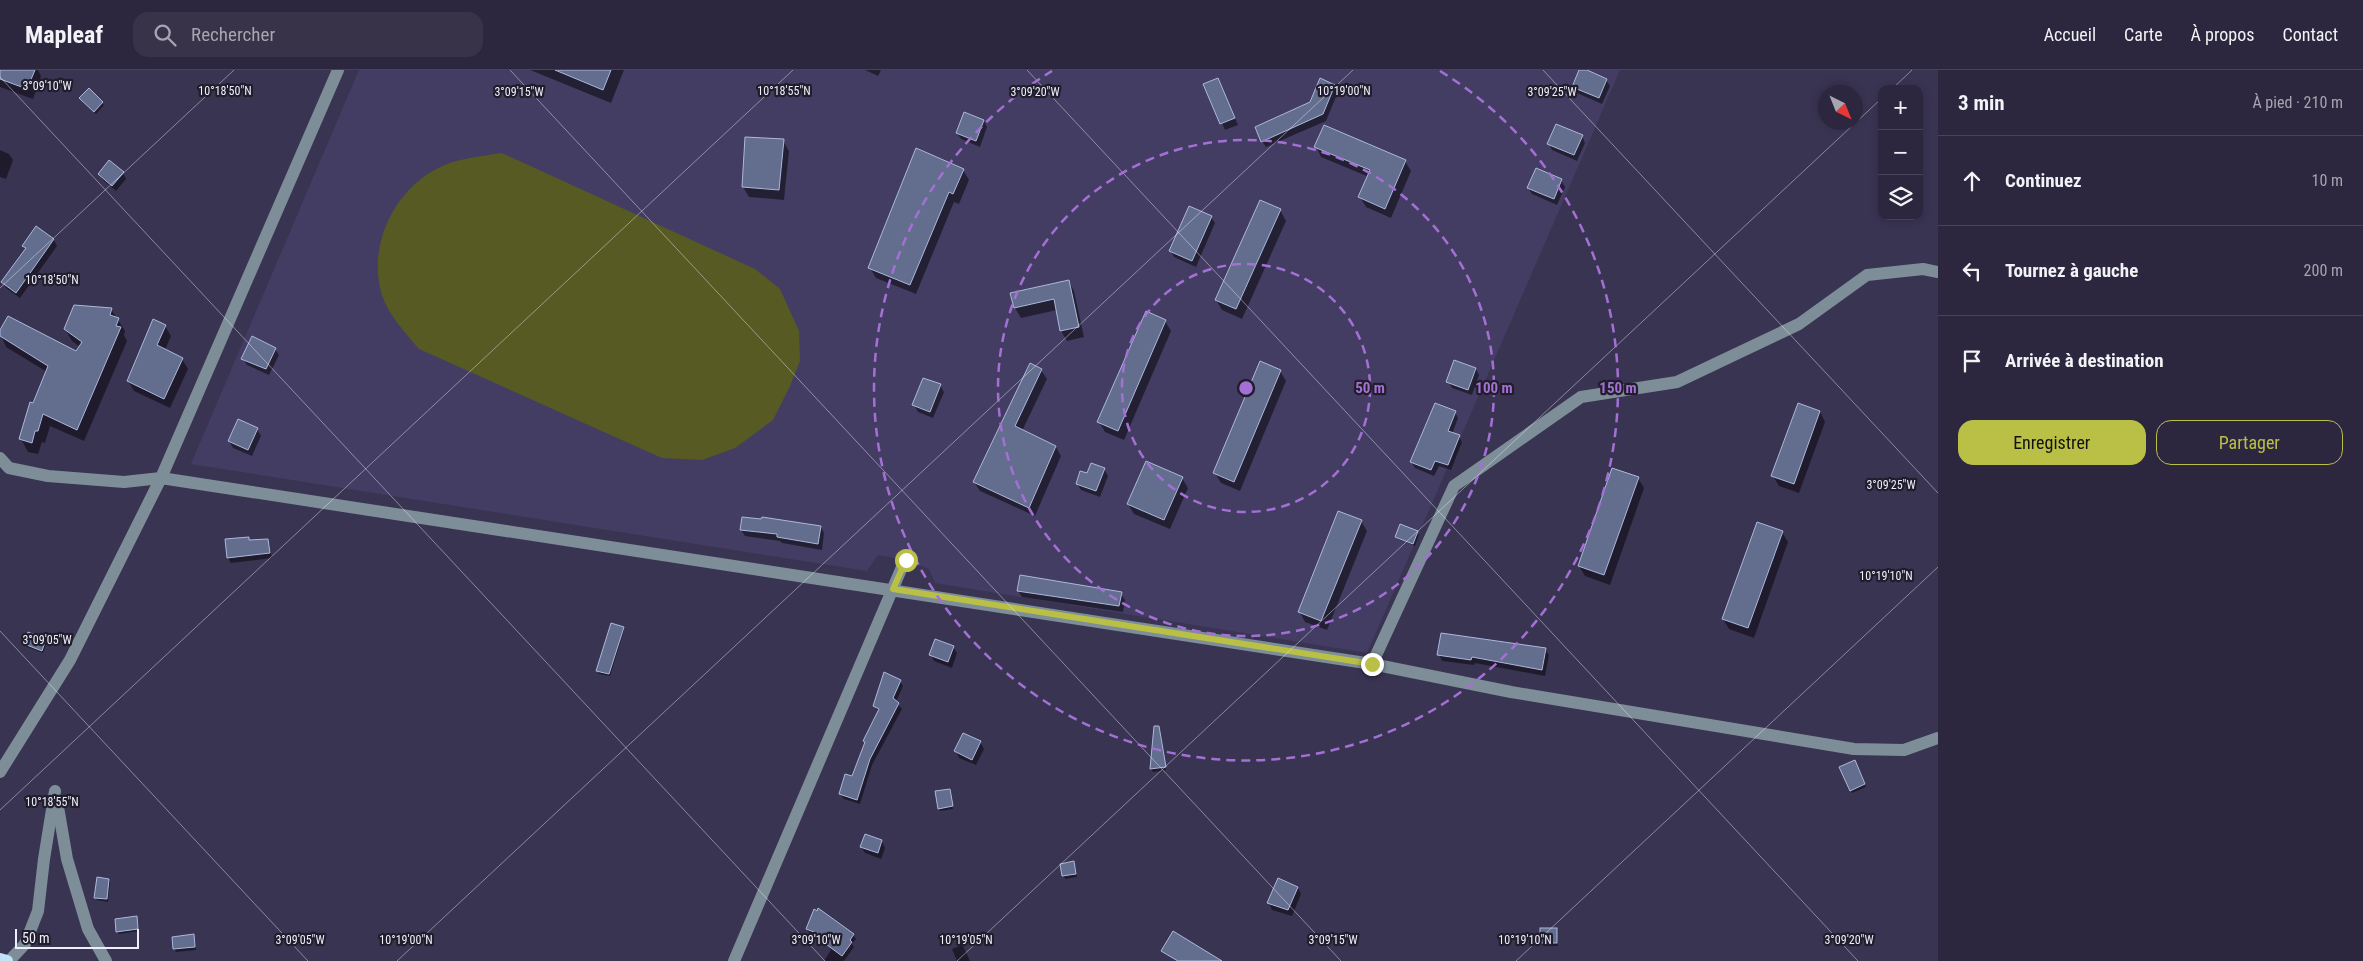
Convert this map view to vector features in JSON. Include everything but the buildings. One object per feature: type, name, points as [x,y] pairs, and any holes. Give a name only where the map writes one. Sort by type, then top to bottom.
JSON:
[{"type":"main road","points":[[0,959],[8,961]]},
{"type":"street","points":[[0,772],[70,660],[161,478],[338,70]]},
{"type":"street","points":[[1372,664],[1454,486],[1573,402],[1581,397],[1677,382],[1799,324],[1867,275],[1923,269],[1938,272]]},
{"type":"street","points":[[0,458],[9,468],[48,476],[124,482],[161,478],[1372,664],[1511,692],[1854,749],[1904,750],[1938,738]]},
{"type":"street","points":[[734,961],[906,560]]},
{"type":"street","points":[[8,961],[25,944],[38,911],[55,791],[67,859],[88,928],[106,961]]},
{"type":"shaded area","points":[[359,70],[1620,70],[1367,653],[935,583],[929,569],[905,560],[878,555],[867,571],[191,464]]},
{"type":"green space","points":[[502,153],[755,269],[780,289],[799,331],[800,361],[773,420],[735,448],[702,460],[662,458],[419,349],[393,317],[382,295],[378,276],[378,256],[382,236],[400,201],[413,186],[428,174],[458,161]]},
{"type":"route","points":[[906,560],[893,589],[1372,664]]}]
